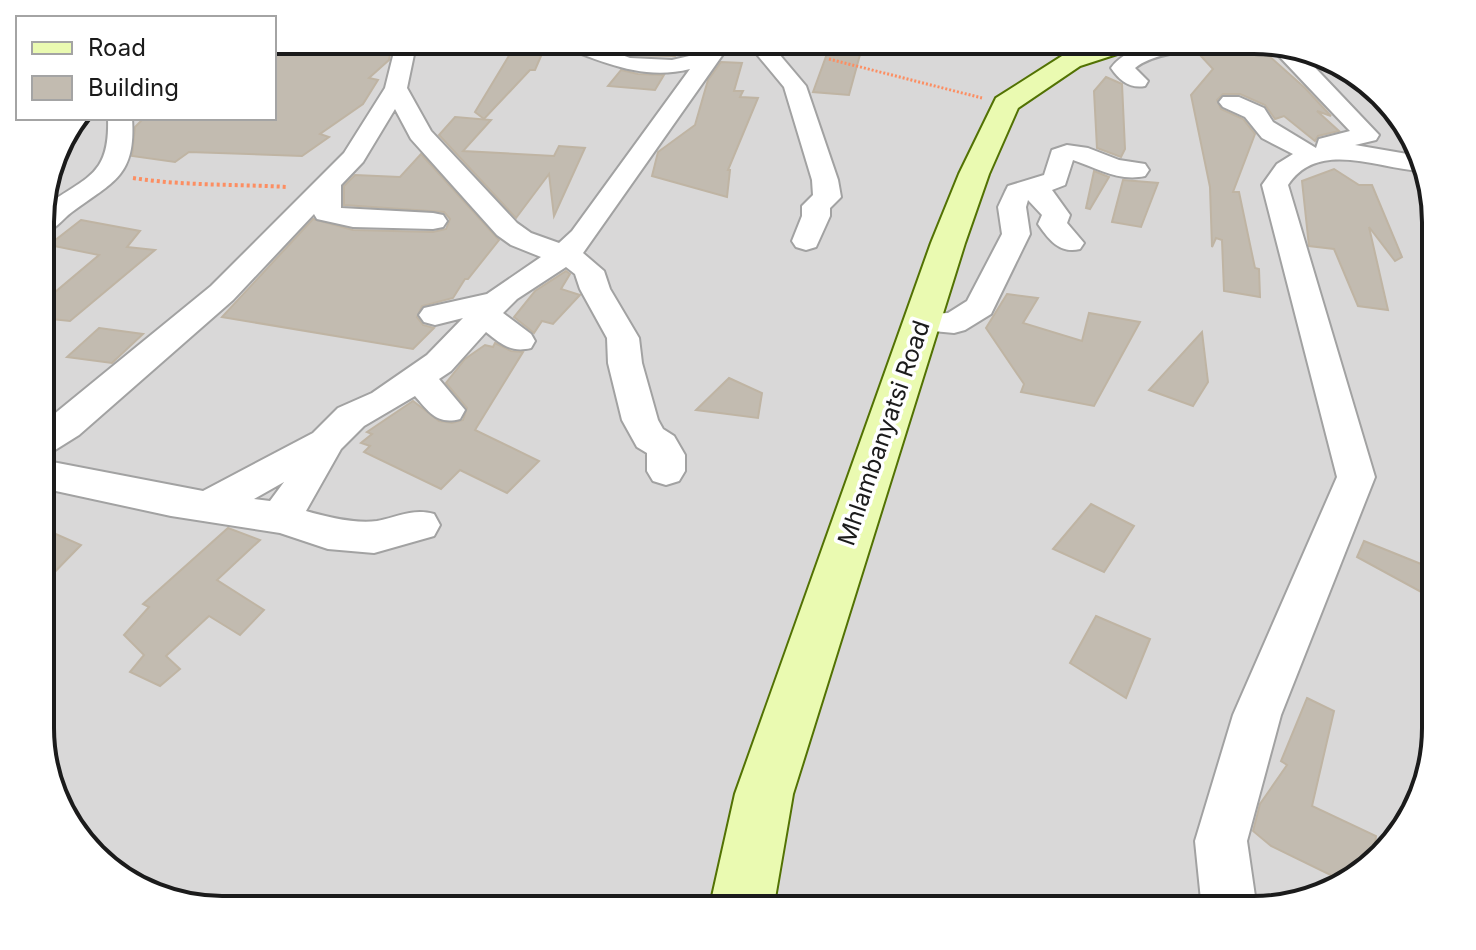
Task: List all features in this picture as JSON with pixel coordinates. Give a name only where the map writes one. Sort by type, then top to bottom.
[{"type":"main road","points":[[1006,104],[1071,61],[1136,60]]},
{"type":"main road","name":"Mhlambanyatsi Road","points":[[744,896],[764,794],[974,174],[1006,104]]},
{"type":"street","points":[[54,434],[222,293],[354,157],[396,88],[404,54]]},
{"type":"street","points":[[600,54],[627,64],[672,67],[704,54]]},
{"type":"street","points":[[207,507],[326,442],[351,417],[384,401],[418,378],[439,363],[506,292],[564,255],[582,237],[712,54]]},
{"type":"street","points":[[767,54],[795,86],[825,180],[827,197],[816,206],[816,216],[806,241]]},
{"type":"street","points":[[1136,60],[1122,68],[1130,59],[1152,54]]},
{"type":"street","points":[[1228,896],[1221,841],[1257,715],[1356,477],[1275,185],[1288,167],[1307,152],[1367,135],[1295,59]]},
{"type":"street","points":[[396,88],[420,134],[507,229],[521,239],[564,255],[589,271],[595,289],[623,338],[625,363],[640,420],[650,438],[661,445],[666,455],[666,471]]},
{"type":"street","points":[[1231,102],[1256,113],[1257,120],[1265,129],[1307,152],[1370,153],[1410,162]]},
{"type":"street","points":[[55,209],[109,173],[122,148],[120,120]]},
{"type":"street","points":[[923,322],[954,323],[980,307],[1016,234],[1014,198],[1018,192],[1056,179],[1061,155],[1065,152],[1073,151],[1110,166],[1136,170]]},
{"type":"street","points":[[328,183],[327,213],[353,219],[433,221]]},
{"type":"street","points":[[1030,190],[1039,192],[1047,200],[1056,215],[1052,224],[1070,243]]},
{"type":"street","points":[[435,315],[491,308]]},
{"type":"street","points":[[491,308],[519,341]]},
{"type":"street","points":[[418,378],[447,410]]},
{"type":"street","points":[[280,518],[314,468],[326,442]]},
{"type":"street","points":[[54,476],[280,518],[328,533],[374,537],[420,525]]},
{"type":"path","points":[[809,54],[1006,104]]},
{"type":"path","points":[[109,173],[166,183],[211,182],[287,187],[304,209]]},
{"type":"shaded area","points":[[276,54],[1254,54],[1286,57],[1328,71],[1373,103],[1387,120],[1409,158],[1421,200],[1422,739],[1419,760],[1405,802],[1380,839],[1347,868],[1308,887],[1265,896],[222,896],[200,895],[148,879],[103,847],[82,821],[67,792],[55,750],[54,222],[55,200],[71,148],[89,120],[276,120]]},
{"type":"building","points":[[276,54],[390,54],[389,60],[369,78],[378,80],[363,104],[320,134],[329,137],[302,156],[189,152],[175,162],[132,156],[135,127],[142,120],[276,120]]},
{"type":"building","points":[[510,54],[542,54],[535,70],[530,70],[484,119],[475,112]]},
{"type":"building","points":[[634,54],[676,54],[675,56]]},
{"type":"building","points":[[827,54],[860,54],[849,95],[813,92]]},
{"type":"building","points":[[1199,54],[1268,55],[1305,88],[1331,116],[1317,111],[1339,131],[1318,136],[1315,141],[1284,116],[1275,119],[1265,105],[1240,94],[1223,94],[1217,100],[1221,109],[1243,119],[1255,134],[1233,192],[1239,192],[1255,268],[1259,269],[1260,297],[1224,291],[1222,240],[1216,238],[1212,247],[1210,187],[1191,95],[1213,69]]},
{"type":"building","points":[[721,62],[742,63],[734,91],[743,91],[740,97],[758,98],[728,170],[727,197],[652,176],[658,152],[695,125],[708,80]]},
{"type":"building","points":[[621,70],[664,75],[655,90],[608,86]]},
{"type":"building","points":[[1106,77],[1122,84],[1125,149],[1121,157],[1097,148],[1094,91]]},
{"type":"building","points":[[455,117],[491,120],[463,151],[554,156],[559,146],[585,148],[554,216],[549,174],[516,218],[439,135]]},
{"type":"building","points":[[421,154],[499,240],[465,279],[453,298],[422,306],[417,317],[423,325],[434,328],[413,349],[222,317],[313,219],[353,230],[433,232],[446,229],[450,219],[444,212],[344,205],[344,186],[355,175],[400,177]]},
{"type":"building","points":[[1334,169],[1359,185],[1372,185],[1402,257],[1395,261],[1369,227],[1388,310],[1358,306],[1334,249],[1309,246],[1302,181]]},
{"type":"building","points":[[1094,171],[1109,177],[1090,209],[1086,208]]},
{"type":"building","points":[[1123,180],[1158,183],[1141,227],[1112,222]]},
{"type":"building","points":[[81,220],[140,231],[127,247],[155,250],[70,321],[54,319],[54,293],[99,255],[54,246],[54,241]]},
{"type":"building","points":[[566,271],[570,274],[561,289],[580,295],[553,324],[542,321],[534,333],[514,317],[535,291]]},
{"type":"building","points":[[1007,294],[1038,298],[1023,323],[1082,341],[1089,313],[1140,322],[1094,406],[1021,392],[1024,384],[986,328]]},
{"type":"building","points":[[99,328],[143,334],[112,363],[67,357]]},
{"type":"building","points":[[1202,332],[1208,382],[1193,406],[1149,390]]},
{"type":"building","points":[[495,343],[511,351],[523,352],[475,430],[539,461],[507,493],[460,470],[441,489],[364,452],[370,446],[361,443],[372,434],[367,432],[413,401],[439,421],[452,423],[463,420],[467,408],[446,383],[465,359],[485,345],[493,347]]},
{"type":"building","points":[[729,378],[762,393],[758,418],[696,410]]},
{"type":"building","points":[[1091,504],[1134,526],[1104,572],[1053,549]]},
{"type":"building","points":[[228,528],[260,540],[217,580],[264,610],[240,635],[209,616],[166,656],[180,669],[160,686],[130,672],[144,655],[124,635],[149,607],[143,604]]},
{"type":"building","points":[[54,533],[81,545],[54,573]]},
{"type":"building","points":[[1364,541],[1422,564],[1422,592],[1357,557]]},
{"type":"building","points":[[1096,616],[1150,639],[1126,698],[1070,663]]},
{"type":"building","points":[[1307,698],[1334,711],[1312,806],[1376,836],[1375,844],[1365,854],[1333,876],[1271,846],[1253,831],[1260,804],[1287,765],[1281,761]]}]
